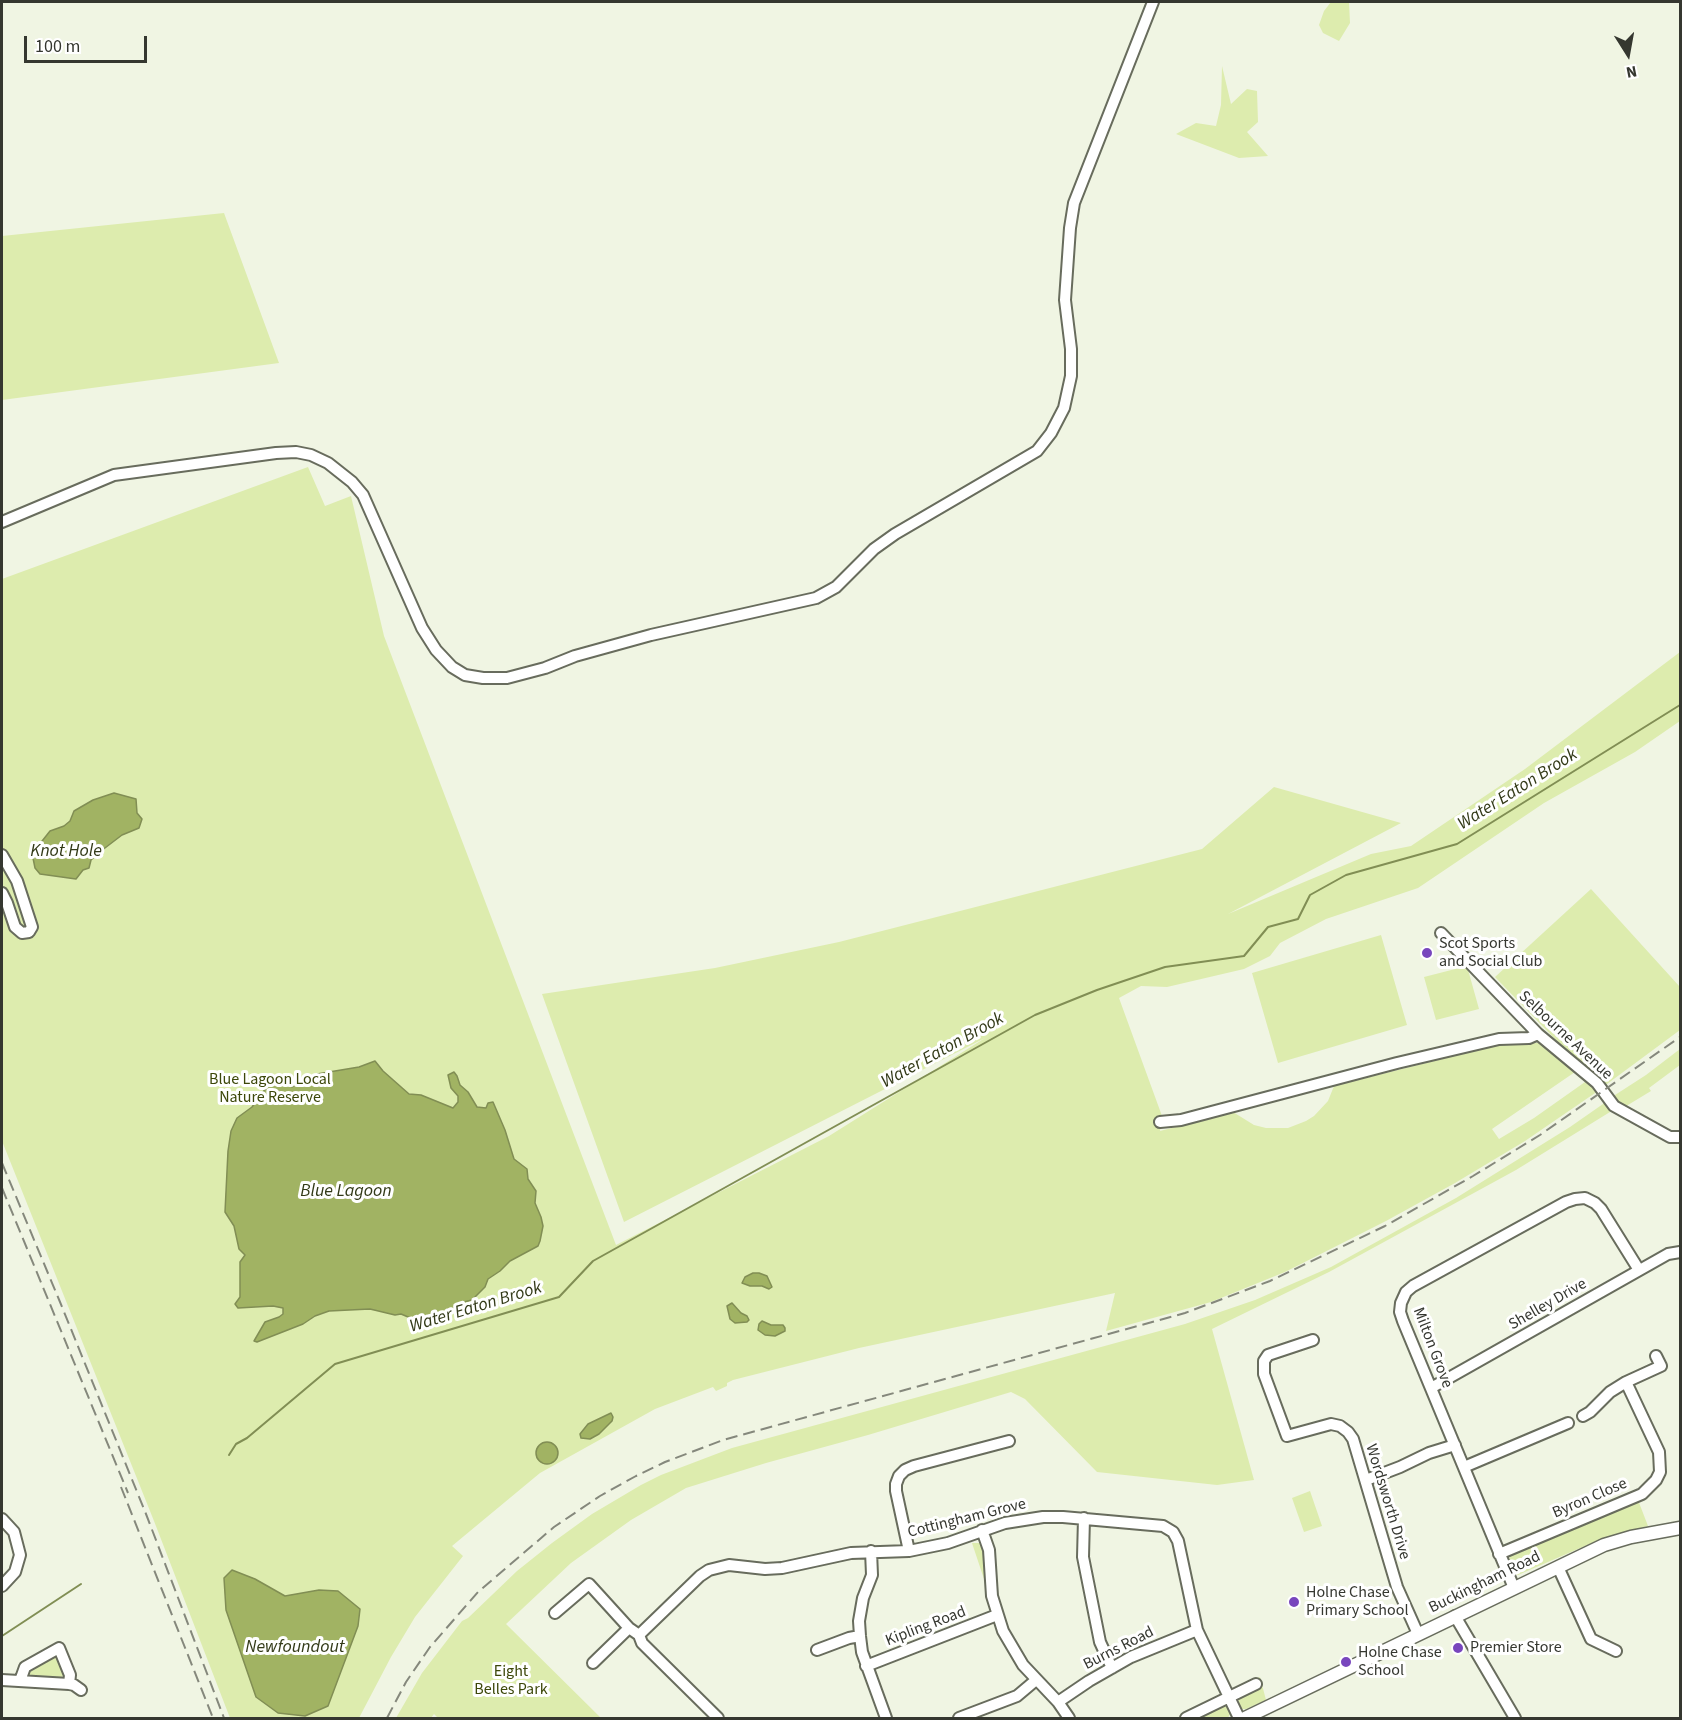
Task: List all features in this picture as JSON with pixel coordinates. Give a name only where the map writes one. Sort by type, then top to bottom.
[{"type":"main road","name":"Buckingham Road","points":[[1245,1719],[1604,1545],[1631,1537],[1680,1528]]},
{"type":"street","points":[[2,522],[114,475],[276,453],[296,452],[311,455],[328,463],[352,482],[363,495],[422,628],[436,650],[452,667],[465,675],[483,678],[507,678],[651,635],[816,598],[836,587],[874,549],[1037,451],[1051,433],[1064,408],[1071,376],[1071,349],[1065,300],[1074,203],[1153,2]]},
{"type":"street","points":[[2,855],[16,881],[32,927],[29,932],[22,933],[15,927],[2,893]]},
{"type":"street","name":"Selbourne Avenue","points":[[1440,933],[1538,1034],[1594,1081],[1617,1109],[1670,1137],[1680,1135]]},
{"type":"street","points":[[1160,1122],[1181,1120],[1397,1063],[1499,1039],[1529,1038],[1538,1034]]},
{"type":"street","name":"Milton Grove","points":[[1514,1588],[1400,1312],[1401,1303],[1406,1292],[1413,1286],[1575,1198],[1585,1198],[1601,1209],[1639,1270]]},
{"type":"street","name":"Shelley Drive","points":[[1431,1388],[1668,1254],[1680,1252]]},
{"type":"street","name":"Wordsworth Drive","points":[[1313,1340],[1274,1351],[1268,1355],[1264,1361],[1263,1374],[1287,1436],[1331,1424],[1340,1426],[1353,1439],[1397,1587],[1418,1634]]},
{"type":"street","points":[[1583,1416],[1610,1392],[1661,1366],[1656,1356]]},
{"type":"street","name":"Byron Close","points":[[1499,1554],[1642,1494],[1656,1480],[1660,1472],[1659,1452],[1626,1382]]},
{"type":"street","points":[[1464,1467],[1568,1424]]},
{"type":"street","points":[[909,1551],[896,1491],[899,1476],[914,1466],[1009,1441]]},
{"type":"street","points":[[1366,1480],[1429,1453],[1455,1445]]},
{"type":"street","name":"Cottingham Grove","points":[[639,1635],[700,1576],[709,1570],[729,1565],[765,1569],[782,1568],[851,1553],[909,1551],[948,1543],[982,1530],[1043,1516],[1163,1526],[1173,1532],[1178,1541],[1197,1630],[1239,1719]]},
{"type":"street","points":[[1084,1518],[1083,1557],[1100,1642],[1112,1668]]},
{"type":"street","points":[[2,1519],[14,1532],[20,1555],[15,1572],[2,1586]]},
{"type":"street","points":[[982,1530],[989,1550],[992,1596],[997,1615],[1012,1649],[1036,1680],[1058,1702],[1069,1719]]},
{"type":"street","points":[[871,1551],[872,1575],[863,1598],[858,1621],[866,1666],[886,1719]]},
{"type":"street","points":[[1558,1567],[1591,1639],[1616,1650]]},
{"type":"street","points":[[555,1613],[589,1584],[629,1628],[639,1635],[642,1643],[718,1719]]},
{"type":"street","name":"Kipling Road","points":[[866,1666],[997,1615]]},
{"type":"street","points":[[1455,1616],[1515,1719]]},
{"type":"street","points":[[593,1663],[629,1628]]},
{"type":"street","name":"Burns Road","points":[[1058,1702],[1112,1668],[1159,1645],[1197,1630]]},
{"type":"street","points":[[817,1650],[860,1636]]},
{"type":"street","points":[[20,1681],[25,1667],[60,1644],[70,1675],[69,1684]]},
{"type":"street","points":[[2,1680],[74,1684],[81,1690]]},
{"type":"street","points":[[959,1719],[1017,1696],[1036,1680]]},
{"type":"street","points":[[1186,1719],[1257,1684]]},
{"type":"green space","points":[[1331,2],[1349,2],[1350,23],[1339,41],[1323,33],[1319,25],[1324,11]]},
{"type":"green space","points":[[1222,66],[1231,104],[1247,89],[1257,91],[1258,122],[1247,132],[1268,156],[1239,158],[1176,134],[1196,123],[1216,126],[1221,105]]},
{"type":"green space","points":[[224,213],[279,363],[2,400],[2,236]]},
{"type":"green space","name":"Blue Lagoon Local Nature Reserve","points":[[308,467],[325,506],[351,496],[384,636],[616,1245],[829,1136],[985,1038],[624,1222],[542,994],[715,968],[839,942],[1202,849],[1274,787],[1401,823],[1228,914],[1371,854],[1411,846],[1525,769],[1680,652],[1680,721],[1635,752],[1544,803],[1418,888],[1326,919],[1280,943],[1270,956],[1244,969],[1167,987],[1141,986],[1119,998],[1162,1116],[1160,1131],[1233,1112],[1254,1125],[1266,1128],[1288,1128],[1314,1116],[1328,1101],[1334,1086],[1506,1043],[1541,1043],[1575,1072],[1492,1129],[1499,1139],[1534,1118],[1585,1082],[1590,1083],[1598,1091],[1525,1141],[1386,1221],[1285,1272],[1211,1302],[1106,1331],[1115,1293],[859,1348],[733,1380],[716,1391],[713,1387],[655,1409],[540,1473],[452,1546],[463,1556],[415,1617],[359,1718],[230,1718],[2,1141],[2,579]]},
{"type":"green space","points":[[1591,889],[1680,987],[1680,1030],[1603,1087],[1600,1076],[1579,1064],[1495,977]]},
{"type":"green space","points":[[1381,935],[1407,1025],[1278,1063],[1252,973]]},
{"type":"green space","points":[[1467,966],[1479,1009],[1436,1020],[1424,977]]},
{"type":"green space","points":[[1680,1049],[1680,1065],[1649,1088],[1651,1091],[1623,1108],[1609,1096],[1615,1095],[1646,1075]]},
{"type":"green space","name":"Eight Belles Park","points":[[1604,1100],[1610,1112],[1516,1170],[1329,1272],[1212,1329],[1254,1480],[1217,1485],[1097,1472],[1025,1399],[1011,1392],[686,1488],[631,1520],[571,1563],[506,1624],[601,1718],[438,1718],[434,1714],[431,1718],[396,1718],[422,1673],[462,1621],[552,1543],[592,1514],[641,1485],[732,1448],[1185,1324],[1255,1300],[1331,1267],[1456,1198],[1570,1127],[1603,1104]]},
{"type":"green space","points":[[1310,1491],[1322,1526],[1304,1532],[1292,1498]]},
{"type":"green space","points":[[1638,1500],[1648,1526],[1601,1539],[1518,1575],[1512,1573],[1508,1563],[1511,1553]]},
{"type":"green space","points":[[972,1543],[981,1543],[985,1555],[987,1588]]},
{"type":"green space","points":[[52,1655],[59,1657],[65,1673],[60,1680],[30,1678],[27,1670]]},
{"type":"green space","points":[[1260,1677],[1266,1700],[1242,1709],[1238,1706],[1239,1697],[1255,1679]]},
{"type":"green space","points":[[1220,1705],[1229,1707],[1231,1712],[1228,1718],[1193,1718]]},
{"type":"water","name":"Knot Hole","points":[[114,793],[136,799],[137,813],[142,819],[139,828],[122,835],[101,851],[91,860],[89,868],[83,870],[76,879],[40,874],[35,868],[33,858],[35,850],[50,831],[70,821],[74,811],[93,800]]},
{"type":"water","name":"Blue Lagoon","points":[[375,1061],[409,1094],[421,1095],[453,1108],[458,1102],[458,1096],[451,1088],[448,1075],[454,1072],[460,1085],[468,1092],[477,1107],[486,1108],[488,1103],[493,1102],[514,1159],[527,1169],[528,1179],[536,1191],[535,1203],[543,1226],[538,1246],[510,1261],[488,1279],[485,1287],[472,1300],[464,1302],[449,1313],[420,1322],[401,1314],[395,1315],[370,1309],[329,1311],[303,1324],[257,1342],[254,1341],[265,1322],[283,1314],[283,1308],[273,1306],[238,1308],[235,1304],[240,1297],[240,1262],[245,1255],[239,1249],[234,1226],[225,1212],[231,1131],[237,1118],[252,1107],[266,1088],[275,1082],[283,1079],[292,1087],[317,1074],[359,1067]]},
{"type":"water","points":[[753,1273],[767,1276],[772,1287],[769,1289],[742,1283],[745,1277]]},
{"type":"water","points":[[732,1303],[747,1316],[749,1320],[747,1322],[735,1323],[730,1319],[727,1306]]},
{"type":"water","points":[[762,1321],[771,1325],[783,1325],[785,1331],[775,1336],[765,1335],[758,1330]]},
{"type":"water","points":[[611,1413],[612,1421],[599,1434],[590,1439],[581,1438],[580,1434],[588,1424]]},
{"type":"water","points":[[547,1442],[557,1449],[558,1453],[551,1463],[547,1464],[537,1457],[536,1453],[543,1443]]},
{"type":"water","name":"Newfoundout","points":[[232,1570],[255,1579],[285,1596],[319,1590],[338,1591],[360,1609],[358,1626],[328,1706],[305,1716],[278,1713],[256,1697],[226,1610],[224,1578]]},
{"type":"waterway","name":"Water Eaton Brook","points":[[229,1455],[236,1444],[247,1438],[335,1364],[559,1297],[593,1261],[1035,1015],[1097,990],[1165,967],[1244,956],[1268,927],[1298,919],[1310,895],[1346,875],[1457,844],[1680,705]]},
{"type":"waterway","name":"Water Eaton Brook","points":[[2,1636],[81,1584]]},
{"type":"railway","points":[[387,1718],[406,1682],[430,1647],[478,1592],[554,1527],[600,1496],[636,1476],[665,1462],[723,1440],[1185,1313],[1270,1281],[1385,1226],[1473,1176],[1540,1135],[1680,1037]]},
{"type":"railway","points":[[2,1163],[146,1514],[224,1718]]},
{"type":"railway","points":[[2,1188],[128,1493]]},
{"type":"railway","points":[[121,1487],[213,1718]]},
{"type":"place","name":"Scot Sports and Social Club","points":[[1427,953]]},
{"type":"place","name":"Holne Chase Primary School","points":[[1294,1602]]},
{"type":"place","name":"Premier Store","points":[[1458,1648]]},
{"type":"place","name":"Holne Chase School","points":[[1346,1662]]}]
